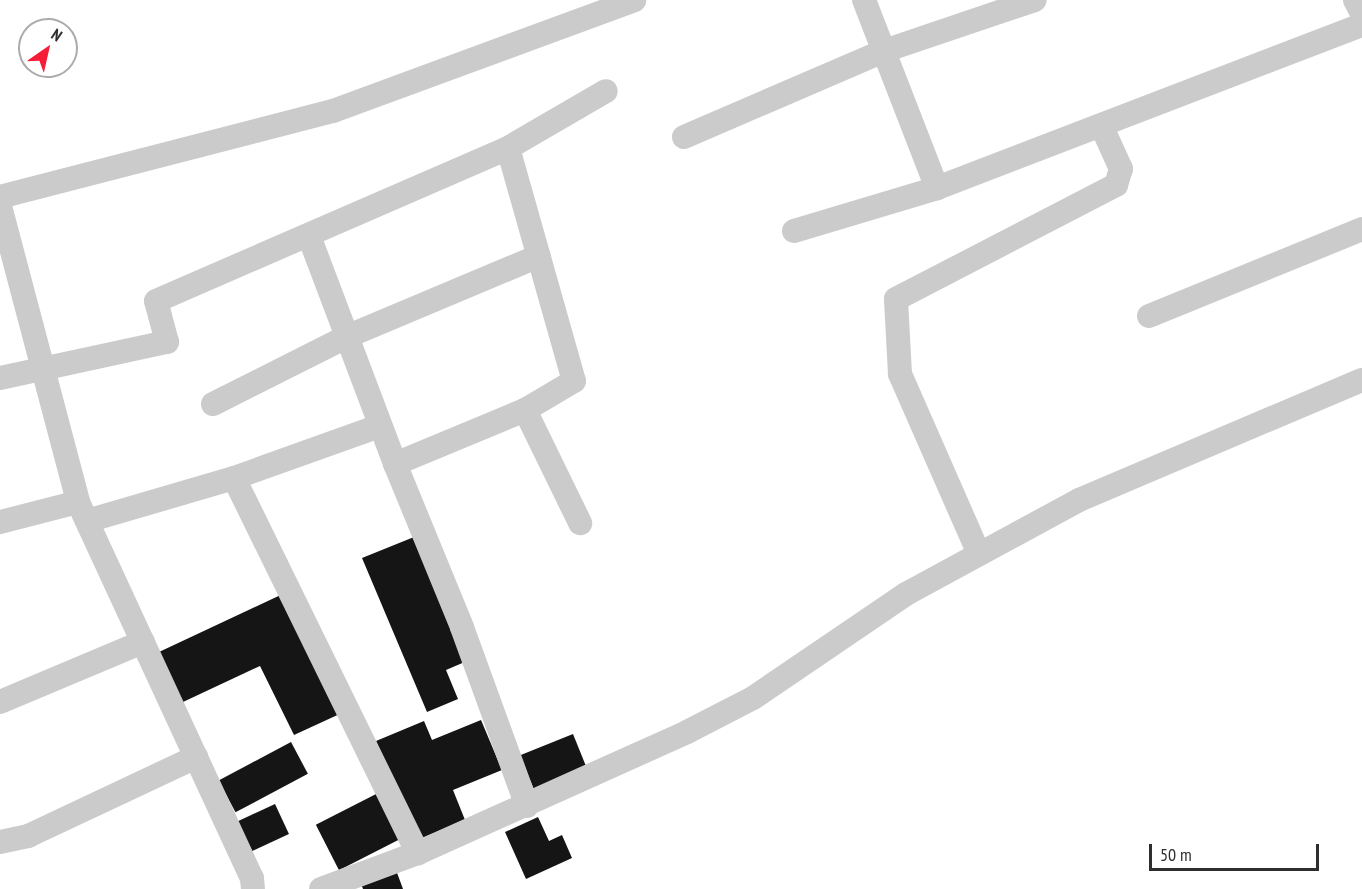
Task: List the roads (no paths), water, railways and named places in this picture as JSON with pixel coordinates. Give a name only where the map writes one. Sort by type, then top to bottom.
[{"type":"street","points":[[0,197],[333,111],[634,0]]},
{"type":"street","points":[[864,0],[937,188]]},
{"type":"street","points":[[684,137],[884,51],[1035,0]]},
{"type":"street","points":[[1355,0],[1362,14]]},
{"type":"street","points":[[794,231],[937,188],[1362,25]]},
{"type":"street","points":[[0,378],[42,367],[167,342],[156,301],[508,148],[606,91]]},
{"type":"street","points":[[979,554],[900,374],[896,299],[1116,185],[1121,169],[1101,125]]},
{"type":"street","points":[[395,464],[525,410],[574,381],[508,148]]},
{"type":"street","points":[[0,206],[82,511],[252,878],[253,889]]},
{"type":"street","points":[[1149,316],[1362,229]]},
{"type":"street","points":[[309,236],[379,426],[462,627],[527,806]]},
{"type":"street","points":[[213,404],[346,337],[539,256]]},
{"type":"street","points":[[321,889],[418,853],[527,806],[753,698],[906,594],[1079,500],[1362,380]]},
{"type":"street","points":[[525,410],[580,523]]},
{"type":"street","points":[[0,522],[82,511],[234,477],[379,426]]},
{"type":"street","points":[[234,477],[418,853]]},
{"type":"street","points":[[0,702],[143,642]]},
{"type":"street","points":[[0,842],[28,836],[196,757]]}]
